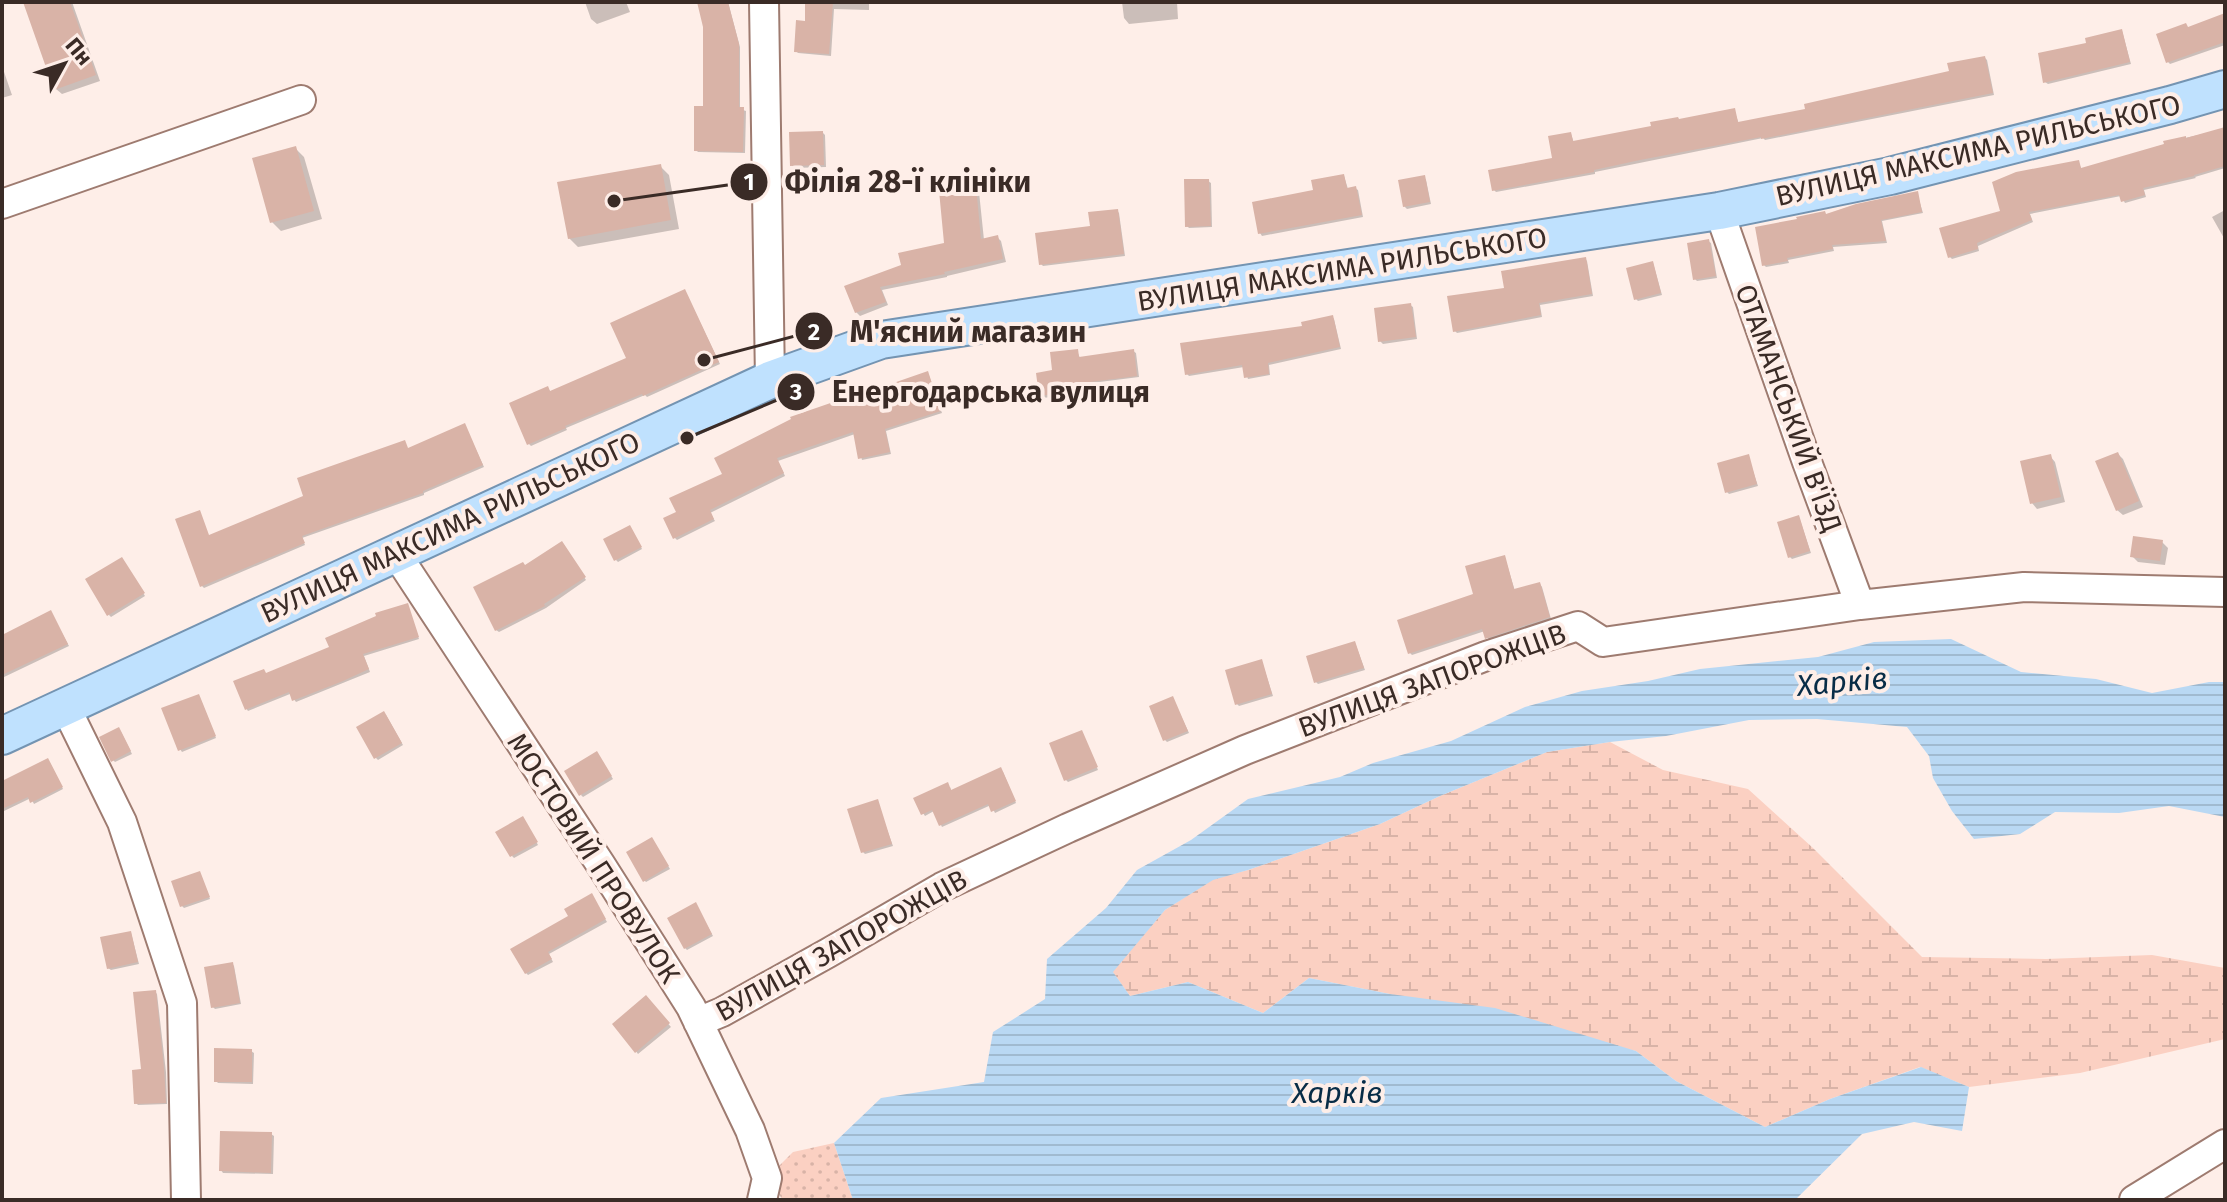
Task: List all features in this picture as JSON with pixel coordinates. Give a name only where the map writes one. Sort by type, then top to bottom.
[{"type":"main road","name":"ВУЛИЦЯ МАКСИМА РИЛЬСЬКОГО","points":[[2,736],[770,380],[881,340],[1719,211],[1890,176],[2225,89]]},
{"type":"street","points":[[764,2],[770,380]]},
{"type":"street","points":[[2,204],[301,100]]},
{"type":"street","name":"ОТАМАНСЬКИЙ В'ЇЗД","points":[[1719,211],[1860,605]]},
{"type":"street","name":"МОСТОВИЙ ПРОВУЛОК","points":[[395,552],[691,1007],[750,1130],[764,1189]]},
{"type":"street","name":"ВУЛИЦЯ ЗАПОРОЖЦІВ","points":[[698,1022],[722,1012],[942,887],[1054,835],[1245,750],[1486,656],[1578,626],[1603,642],[1860,605],[2024,587],[2225,592]]},
{"type":"street","points":[[65,706],[122,822],[182,1003],[186,1200]]},
{"type":"street","points":[[2134,1200],[2225,1144]]},
{"type":"green space","points":[[1610,742],[1663,770],[1748,789],[1813,848],[1922,957],[2046,959],[2152,955],[2225,968],[2225,1039],[2080,1073],[1969,1087],[1920,1067],[1830,1099],[1765,1127],[1676,1081],[1636,1051],[1309,978],[1263,1013],[1188,982],[1130,996],[1112,971],[1165,910],[1213,879],[1248,870],[1380,824],[1547,752]]},
{"type":"green space","points":[[834,1143],[853,1200],[783,1200],[767,1178],[793,1152]]},
{"type":"water","name":"Харків","points":[[1951,639],[2021,672],[2096,679],[2152,693],[2225,682],[2225,817],[2169,806],[2119,813],[2055,812],[2020,834],[1974,839],[1952,811],[1933,778],[1929,756],[1907,727],[1817,719],[1749,720],[1666,736],[1547,752],[1380,824],[1213,880],[1165,910],[1113,972],[1130,996],[1188,982],[1263,1013],[1309,978],[1390,994],[1495,1008],[1636,1051],[1676,1081],[1765,1127],[1830,1099],[1921,1067],[1969,1087],[1962,1131],[1914,1122],[1862,1134],[1795,1200],[853,1200],[834,1143],[881,1098],[984,1082],[993,1032],[1045,999],[1047,959],[1106,908],[1137,870],[1191,840],[1248,799],[1340,777],[1373,763],[1451,741],[1525,707],[1582,691],[1700,669],[1818,657],[1874,642]]},
{"type":"building","points":[[23,2],[70,2],[96,75],[54,90]]},
{"type":"building","points":[[697,2],[728,2],[739,44],[739,107],[744,107],[743,152],[694,151],[694,106],[703,106],[703,27]]},
{"type":"building","points":[[805,2],[833,2],[829,54],[794,52],[796,20],[805,21]]},
{"type":"building","points":[[2225,13],[2225,42],[2166,63],[2156,34],[2186,23],[2188,27]]},
{"type":"building","points":[[2122,29],[2130,62],[2043,83],[2038,53],[2086,43],[2085,38]]},
{"type":"building","points":[[1985,56],[1993,93],[1492,191],[1488,170],[1552,158],[1548,136],[1571,132],[1573,141],[1651,126],[1650,122],[1735,108],[1738,122],[1805,109],[1804,104],[1949,71],[1947,63]]},
{"type":"building","points":[[2225,127],[2225,166],[2143,188],[2145,195],[2121,202],[2119,195],[2029,212],[2032,220],[1977,243],[1978,249],[1948,258],[1939,228],[2000,211],[1992,182],[2016,172],[2079,160],[2081,168],[2164,144],[2163,141]]},
{"type":"building","points":[[823,131],[824,165],[790,166],[789,132]]},
{"type":"building","points":[[296,146],[314,211],[270,223],[252,158]]},
{"type":"building","points":[[661,164],[671,220],[568,239],[557,182]]},
{"type":"building","points":[[1344,174],[1347,188],[1356,186],[1362,215],[1258,234],[1252,202],[1313,190],[1311,180]]},
{"type":"building","points":[[1425,175],[1430,202],[1403,207],[1398,180]]},
{"type":"building","points":[[975,176],[981,239],[998,235],[1003,259],[880,287],[886,302],[855,313],[844,286],[901,265],[898,253],[944,243],[938,180]]},
{"type":"building","points":[[1184,179],[1209,179],[1211,226],[1185,227]]},
{"type":"building","points":[[1918,191],[1922,212],[1881,220],[1886,241],[1832,245],[1833,249],[1762,266],[1755,227],[1825,211],[1826,214],[1856,204]]},
{"type":"building","points":[[1118,209],[1124,254],[1039,265],[1035,233],[1090,226],[1088,212]]},
{"type":"building","points":[[1709,239],[1716,276],[1693,280],[1687,243]]},
{"type":"building","points":[[1586,257],[1592,294],[1539,303],[1541,315],[1453,332],[1447,296],[1504,288],[1501,271]]},
{"type":"building","points":[[1653,261],[1661,293],[1634,300],[1626,268]]},
{"type":"building","points":[[685,289],[719,362],[527,445],[509,403],[548,386],[550,391],[626,358],[610,323]]},
{"type":"building","points":[[1411,303],[1416,337],[1378,342],[1374,308]]},
{"type":"building","points":[[1333,315],[1340,347],[1268,363],[1269,374],[1244,378],[1242,365],[1185,375],[1180,343],[1302,326],[1301,322]]},
{"type":"building","points":[[1078,349],[1079,357],[1134,349],[1137,376],[1082,383],[1083,391],[1039,396],[1036,373],[1052,370],[1050,352]]},
{"type":"building","points":[[928,371],[941,411],[885,429],[890,452],[858,459],[853,432],[777,458],[784,473],[710,510],[714,519],[673,539],[663,518],[676,512],[669,498],[722,474],[714,458],[790,417],[845,398],[843,390],[875,383],[876,389]]},
{"type":"building","points":[[465,423],[483,465],[423,493],[302,536],[305,543],[200,587],[175,519],[200,510],[209,535],[303,496],[297,478],[405,440],[408,448]]},
{"type":"building","points":[[2118,452],[2139,501],[2116,511],[2095,461]]},
{"type":"building","points":[[1749,454],[1757,484],[1725,493],[1717,463]]},
{"type":"building","points":[[2051,454],[2061,497],[2030,504],[2020,461]]},
{"type":"building","points":[[1799,515],[1810,551],[1788,558],[1777,522]]},
{"type":"building","points":[[630,525],[642,547],[614,561],[603,539]]},
{"type":"building","points":[[2133,536],[2163,540],[2160,561],[2130,557]]},
{"type":"building","points":[[562,541],[586,577],[545,606],[495,631],[473,587],[523,562],[525,565]]},
{"type":"building","points":[[1505,555],[1514,589],[1540,582],[1550,617],[1485,639],[1482,629],[1408,654],[1397,620],[1473,594],[1465,566]]},
{"type":"building","points":[[122,557],[145,593],[107,616],[85,579]]},
{"type":"building","points":[[408,603],[419,637],[363,654],[369,669],[343,681],[292,701],[289,692],[245,710],[233,681],[264,669],[266,673],[329,647],[325,638],[376,616],[375,613]]},
{"type":"building","points":[[51,610],[68,644],[2,675],[2,635]]},
{"type":"building","points":[[1355,641],[1364,668],[1314,683],[1306,656]]},
{"type":"building","points":[[1262,659],[1272,694],[1235,705],[1225,670]]},
{"type":"building","points":[[199,694],[216,736],[178,751],[161,708]]},
{"type":"building","points":[[1173,696],[1188,731],[1163,741],[1149,706]]},
{"type":"building","points":[[384,711],[402,743],[374,759],[356,727]]},
{"type":"building","points":[[119,727],[131,751],[111,762],[99,737]]},
{"type":"building","points":[[1082,730],[1098,767],[1064,781],[1049,743]]},
{"type":"building","points":[[597,751],[612,776],[579,796],[564,771]]},
{"type":"building","points":[[48,758],[63,787],[30,803],[28,797],[2,809],[2,781]]},
{"type":"building","points":[[1001,767],[1016,801],[991,812],[988,804],[939,826],[932,810],[921,815],[913,798],[948,782],[951,790]]},
{"type":"building","points":[[878,799],[892,844],[861,853],[847,809]]},
{"type":"building","points":[[523,816],[538,842],[510,857],[495,832]]},
{"type":"building","points":[[652,837],[669,866],[643,882],[626,852]]},
{"type":"building","points":[[200,871],[210,897],[180,907],[171,881]]},
{"type":"building","points":[[592,893],[606,919],[548,952],[552,959],[525,974],[510,949],[568,916],[564,909]]},
{"type":"building","points":[[696,902],[712,934],[684,949],[667,918]]},
{"type":"building","points":[[131,931],[138,962],[107,969],[100,937]]},
{"type":"building","points":[[233,962],[240,1003],[211,1008],[204,967]]},
{"type":"building","points":[[156,990],[166,1103],[134,1104],[132,1070],[141,1069],[133,992]]},
{"type":"building","points":[[646,995],[670,1023],[635,1053],[612,1024]]},
{"type":"building","points":[[214,1048],[252,1049],[252,1082],[214,1082]]},
{"type":"building","points":[[220,1131],[272,1132],[271,1173],[219,1171]]},
{"type":"place","name":"Філія 28-ї клініки","points":[[614,201]]},
{"type":"place","name":"М'ясний магазин","points":[[704,360]]},
{"type":"place","name":"Енергодарська вулиця","points":[[687,438]]}]
